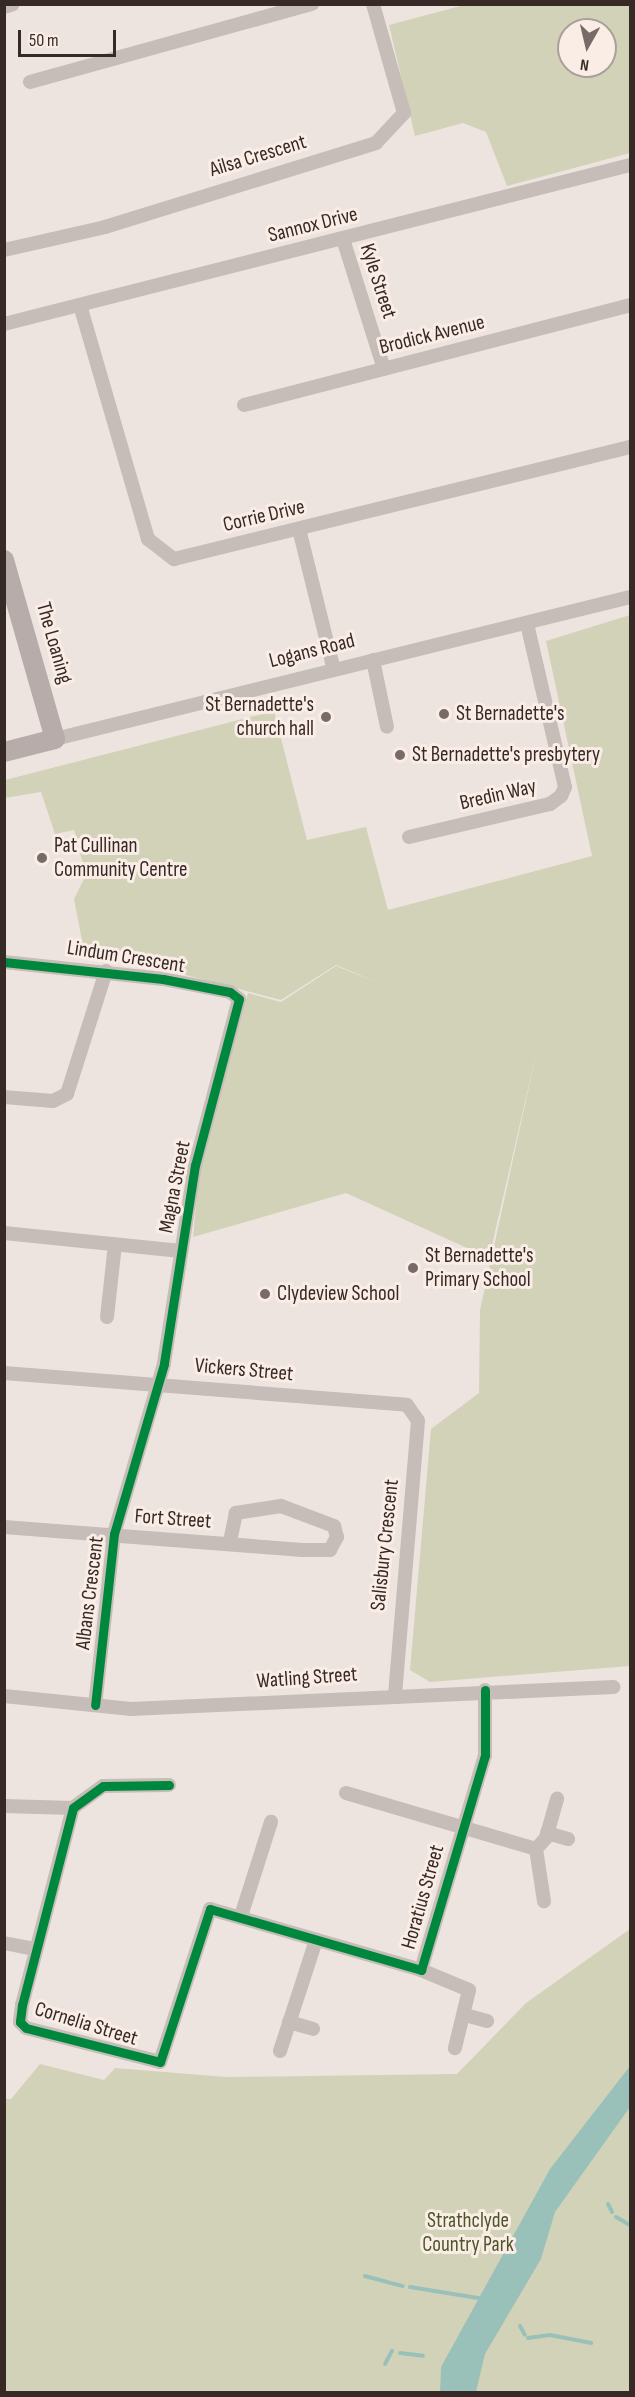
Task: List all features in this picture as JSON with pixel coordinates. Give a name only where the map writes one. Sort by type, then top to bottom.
[{"type":"street","points":[[4,7],[13,4]]},
{"type":"street","points":[[30,82],[312,4]]},
{"type":"street","name":"Ailsa Crescent","points":[[4,250],[105,227],[376,143],[404,113],[373,4]]},
{"type":"street","name":"Sannox Drive","points":[[4,324],[630,165]]},
{"type":"street","name":"Kyle Street","points":[[343,239],[384,369]]},
{"type":"street","name":"Corrie Drive","points":[[80,305],[148,539],[174,559],[630,447]]},
{"type":"street","name":"Brodick Avenue","points":[[244,405],[630,305]]},
{"type":"street","points":[[299,529],[334,670]]},
{"type":"street","name":"The Loaning","points":[[6,571],[55,739]]},
{"type":"street","name":"Logans Road","points":[[4,752],[630,597]]},
{"type":"street","name":"Bredin Way","points":[[409,837],[550,804],[561,796],[565,787],[527,624]]},
{"type":"street","points":[[373,660],[387,727]]},
{"type":"street","name":"Lindum Crescent","points":[[4,962],[106,971],[230,992],[239,999]]},
{"type":"street","points":[[4,1097],[53,1101],[68,1094],[106,971]]},
{"type":"street","name":"Magna Street","points":[[160,1383],[195,1165],[239,999]]},
{"type":"street","points":[[4,1233],[181,1251]]},
{"type":"street","points":[[107,1317],[115,1244]]},
{"type":"street","name":"Vickers Street","points":[[4,1373],[160,1383],[407,1405]]},
{"type":"street","name":"Albans Crescent","points":[[95,1705],[114,1534],[160,1383]]},
{"type":"street","name":"Salisbury Crescent","points":[[395,1693],[418,1421],[407,1405]]},
{"type":"street","name":"Fort Street","points":[[4,1527],[330,1550],[337,1538],[334,1526],[281,1506],[237,1513],[230,1542]]},
{"type":"street","name":"Watling Street","points":[[4,1696],[95,1705],[172,1708],[395,1693],[613,1687]]},
{"type":"street","name":"Horatius Street","points":[[421,1970],[485,1755],[485,1690]]},
{"type":"street","points":[[4,1806],[73,1808],[103,1786],[169,1785]]},
{"type":"street","name":"Horatius Street","points":[[346,1793],[462,1829]]},
{"type":"street","points":[[544,1901],[536,1849],[547,1833],[557,1799]]},
{"type":"street","name":"Cornelia Street","points":[[73,1808],[36,1948],[20,2022],[26,2028],[156,2064],[165,2056],[210,1909]]},
{"type":"street","points":[[241,1916],[271,1822]]},
{"type":"street","points":[[462,1829],[536,1849]]},
{"type":"street","points":[[547,1833],[568,1839]]},
{"type":"street","name":"Horatius Street","points":[[210,1909],[241,1916],[421,1970],[469,1990],[465,2015],[455,2048]]},
{"type":"street","points":[[280,2051],[316,1940]]},
{"type":"street","points":[[4,1943],[36,1948]]},
{"type":"street","points":[[465,2015],[487,2021]]},
{"type":"street","points":[[289,2022],[313,2029]]},
{"type":"green space","points":[[464,5],[630,5],[630,153],[507,186],[486,132],[463,123],[415,136],[389,25]]},
{"type":"green space","points":[[630,615],[630,1666],[430,1682],[410,1670],[431,1429],[479,1393],[480,1310],[537,1050],[489,1258],[346,1193],[193,1237],[200,1165],[248,993],[281,1002],[336,966],[379,983],[336,965],[281,1000],[117,957],[85,956],[74,899],[86,875],[74,830],[55,834],[41,792],[5,798],[5,780],[274,711],[307,840],[366,827],[388,910],[592,856],[546,641]]},
{"type":"green space","name":"Strathclyde Country Park","points":[[630,1929],[630,2392],[5,2392],[4,2099],[11,2099],[40,2064],[104,2080],[115,2068],[226,2077],[457,2074],[526,2003]]},
{"type":"water","points":[[630,2066],[630,2107],[555,2212],[541,2259],[485,2354],[476,2392],[440,2392],[441,2367],[550,2169]]},
{"type":"waterway","points":[[608,2204],[612,2212]]},
{"type":"waterway","points":[[616,2217],[630,2225]]},
{"type":"waterway","points":[[365,2276],[403,2286]]},
{"type":"waterway","points":[[410,2287],[484,2299]]},
{"type":"waterway","points":[[520,2326],[525,2335]]},
{"type":"waterway","points":[[528,2338],[550,2335],[591,2343]]},
{"type":"waterway","points":[[385,2364],[392,2351]]},
{"type":"waterway","points":[[400,2353],[423,2356]]},
{"type":"cycle path","points":[[4,962],[163,979],[230,992],[239,999],[195,1165],[164,1364],[114,1534],[95,1705]]},
{"type":"cycle path","points":[[169,1785],[103,1786],[73,1808],[22,2005],[20,2022],[26,2028],[160,2062],[210,1909],[421,1970],[485,1755],[485,1690]]},
{"type":"place","name":"St Bernadette's","points":[[444,714]]},
{"type":"place","name":"St Bernadette's church hall","points":[[326,717]]},
{"type":"place","name":"St Bernadette's presbytery","points":[[400,755]]},
{"type":"place","name":"Pat Cullinan Community Centre","points":[[42,858]]},
{"type":"place","name":"St Bernadette's Primary School","points":[[413,1268]]},
{"type":"place","name":"Clydeview School","points":[[265,1294]]}]
